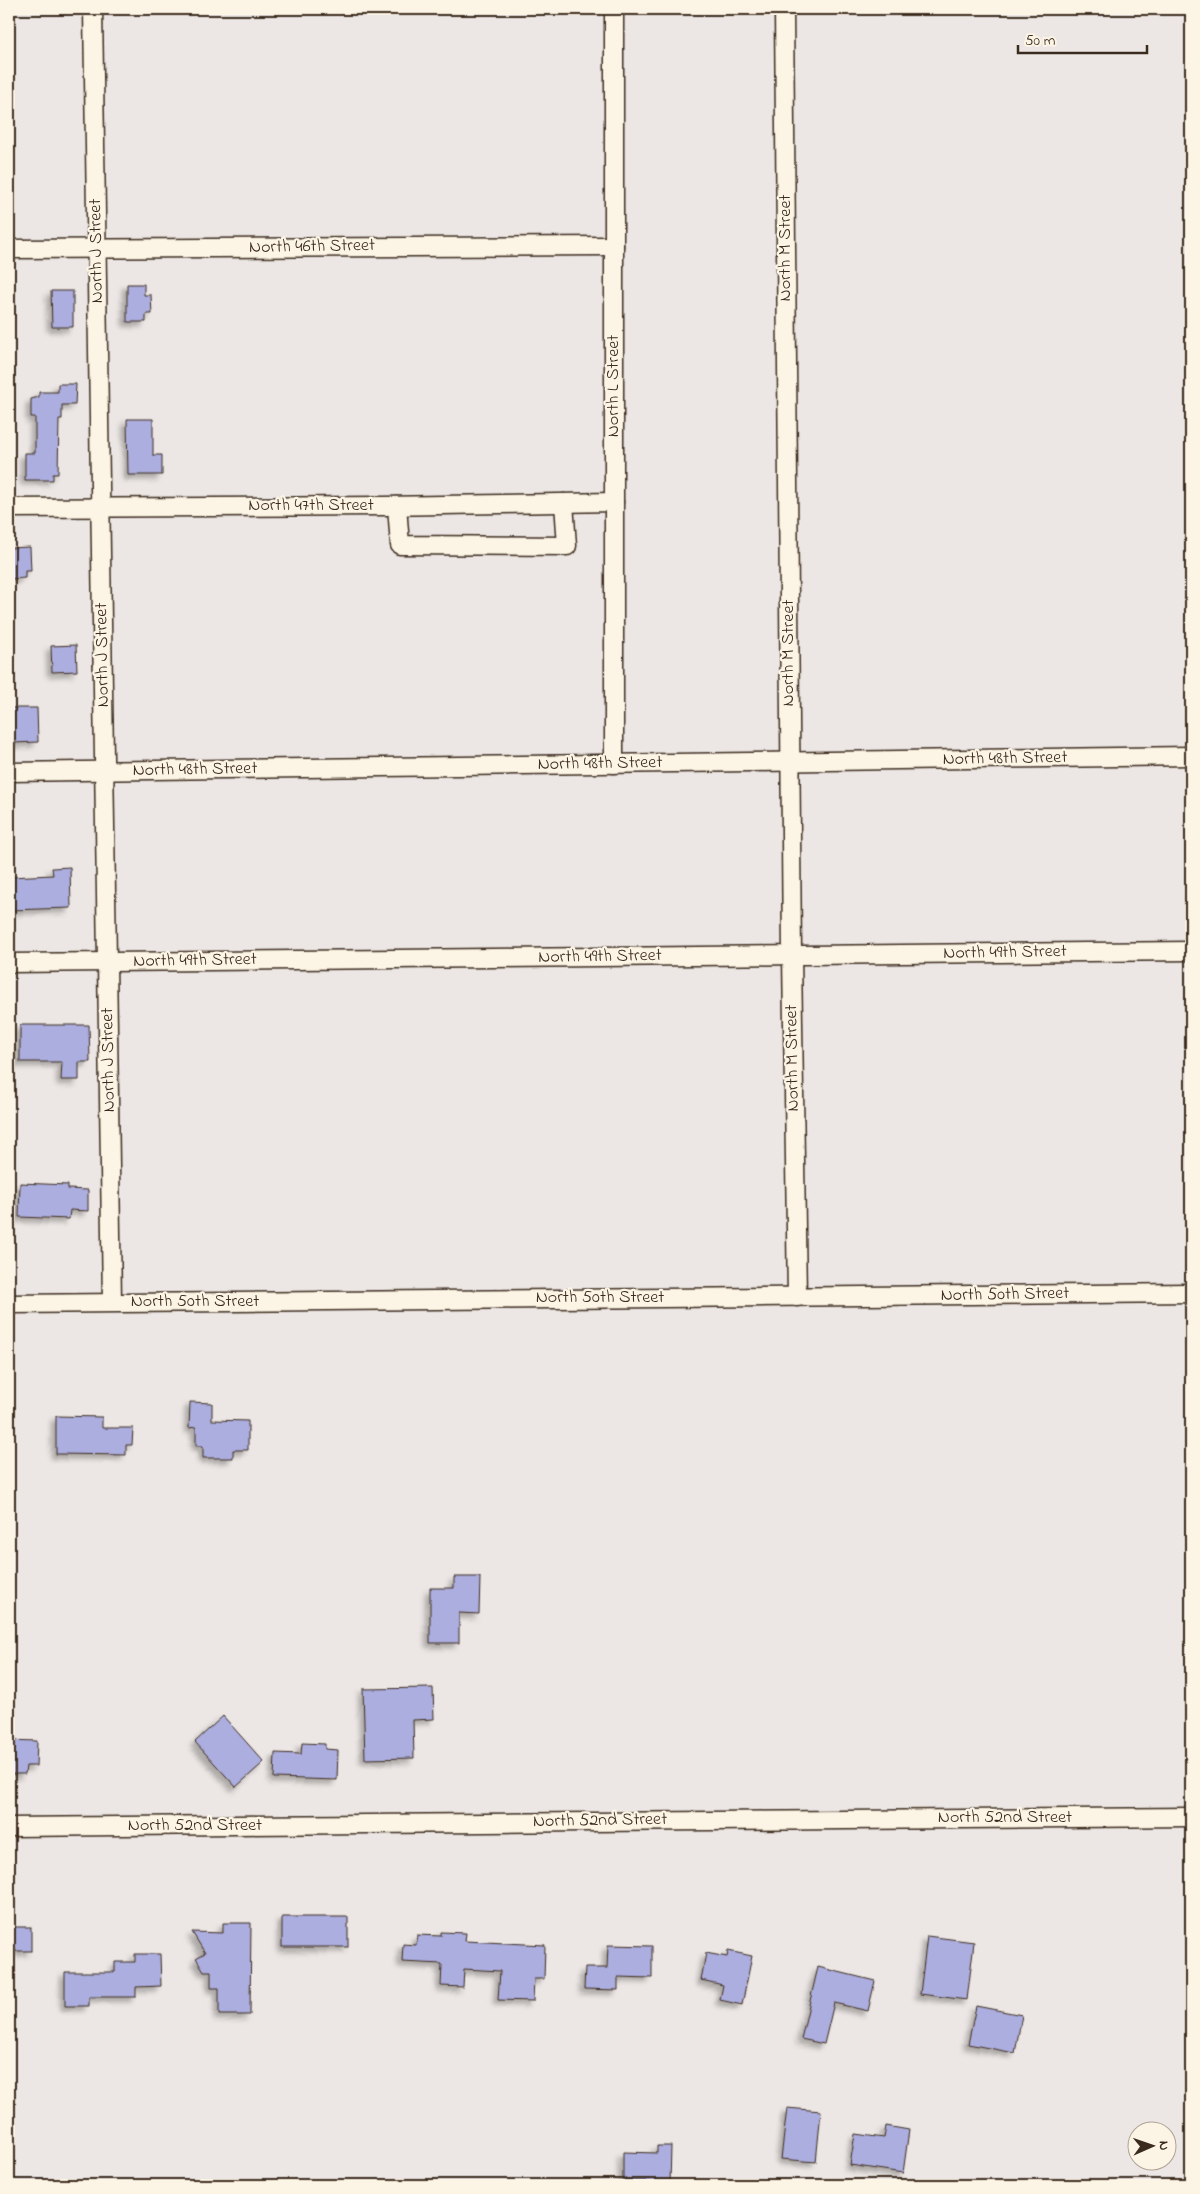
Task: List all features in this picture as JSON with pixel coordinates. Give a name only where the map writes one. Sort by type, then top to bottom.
[{"type":"street","name":"North J Street","points":[[93,9],[112,1302]]},
{"type":"street","name":"North L Street","points":[[614,9],[614,764]]},
{"type":"street","name":"North M Street","points":[[784,9],[790,762],[797,1297]]},
{"type":"street","name":"North 46th Street","points":[[9,250],[614,246]]},
{"type":"street","name":"North 47th Street","points":[[9,508],[397,506],[614,502]]},
{"type":"street","points":[[397,506],[400,545],[567,546],[564,503]]},
{"type":"street","name":"North 48th Street","points":[[9,772],[1191,756]]},
{"type":"street","name":"North 49th Street","points":[[9,963],[1191,951]]},
{"type":"street","name":"North 50th Street","points":[[9,1304],[1191,1293]]},
{"type":"street","name":"North 52nd Street","points":[[9,1828],[1191,1817]]},
{"type":"building","points":[[127,284],[144,284],[144,295],[151,295],[152,314],[146,314],[146,322],[127,322]]},
{"type":"building","points":[[51,291],[73,291],[73,327],[52,327]]},
{"type":"building","points":[[58,384],[76,384],[75,405],[62,405],[62,419],[59,419],[58,474],[53,474],[53,480],[25,480],[25,453],[35,453],[35,417],[31,417],[31,399],[39,397],[39,392],[58,392]]},
{"type":"building","points":[[127,419],[153,419],[153,455],[162,455],[162,475],[128,475]]},
{"type":"building","points":[[30,547],[31,571],[25,571],[25,578],[9,579],[9,548]]},
{"type":"building","points":[[76,645],[77,671],[52,672],[51,646]]},
{"type":"building","points":[[9,708],[37,708],[38,742],[13,743],[12,733],[9,733]]},
{"type":"building","points":[[70,867],[71,908],[9,910],[9,877],[53,875],[52,868]]},
{"type":"building","points":[[20,1025],[89,1025],[90,1062],[79,1062],[79,1080],[61,1080],[62,1062],[20,1062]]},
{"type":"building","points":[[20,1183],[68,1185],[68,1189],[88,1190],[88,1211],[70,1210],[69,1219],[19,1217]]},
{"type":"building","points":[[190,1402],[212,1403],[212,1420],[248,1421],[248,1450],[233,1450],[233,1458],[203,1458],[203,1446],[196,1446],[196,1427],[189,1428]]},
{"type":"building","points":[[56,1416],[102,1417],[102,1428],[133,1428],[132,1445],[126,1445],[126,1455],[56,1454]]},
{"type":"building","points":[[454,1577],[480,1577],[479,1614],[459,1613],[459,1643],[430,1643],[430,1588],[454,1588]]},
{"type":"building","points":[[433,1688],[434,1719],[413,1720],[414,1758],[365,1759],[363,1689]]},
{"type":"building","points":[[223,1716],[264,1762],[236,1787],[195,1742]]},
{"type":"building","points":[[9,1740],[37,1741],[36,1766],[26,1766],[25,1774],[9,1774]]},
{"type":"building","points":[[302,1743],[325,1744],[325,1749],[338,1750],[337,1780],[274,1778],[275,1753],[301,1754]]},
{"type":"building","points":[[282,1917],[348,1917],[348,1947],[282,1947]]},
{"type":"building","points":[[223,1923],[251,1923],[250,2015],[219,2015],[219,1988],[211,1988],[211,1971],[204,1971],[196,1958],[205,1953],[192,1932],[223,1933]]},
{"type":"building","points":[[9,1927],[31,1927],[31,1951],[9,1951]]},
{"type":"building","points":[[441,1932],[466,1933],[465,1941],[545,1945],[544,1979],[534,1979],[533,2001],[498,2000],[500,1971],[464,1969],[463,1987],[441,1986],[442,1964],[402,1962],[403,1944],[416,1945],[417,1935],[441,1936]]},
{"type":"building","points":[[927,1936],[974,1942],[967,2000],[920,1994]]},
{"type":"building","points":[[608,1945],[652,1946],[652,1978],[618,1977],[618,1990],[584,1989],[585,1968],[607,1968]]},
{"type":"building","points":[[728,1951],[752,1956],[742,2005],[720,2000],[723,1985],[701,1980],[706,1953],[727,1957]]},
{"type":"building","points":[[135,1954],[160,1954],[161,1986],[136,1987],[136,1997],[89,1997],[89,2006],[65,2006],[65,1972],[115,1972],[115,1962],[135,1962]]},
{"type":"building","points":[[818,1967],[875,1981],[868,2011],[834,2003],[824,2044],[801,2039]]},
{"type":"building","points":[[976,2006],[1022,2015],[1015,2053],[968,2044]]},
{"type":"building","points":[[787,2108],[821,2111],[816,2162],[781,2159]]},
{"type":"building","points":[[886,2126],[909,2130],[903,2173],[850,2165],[855,2134],[884,2138]]},
{"type":"building","points":[[657,2146],[671,2146],[670,2185],[646,2185],[646,2181],[623,2181],[623,2152],[657,2153]]}]
